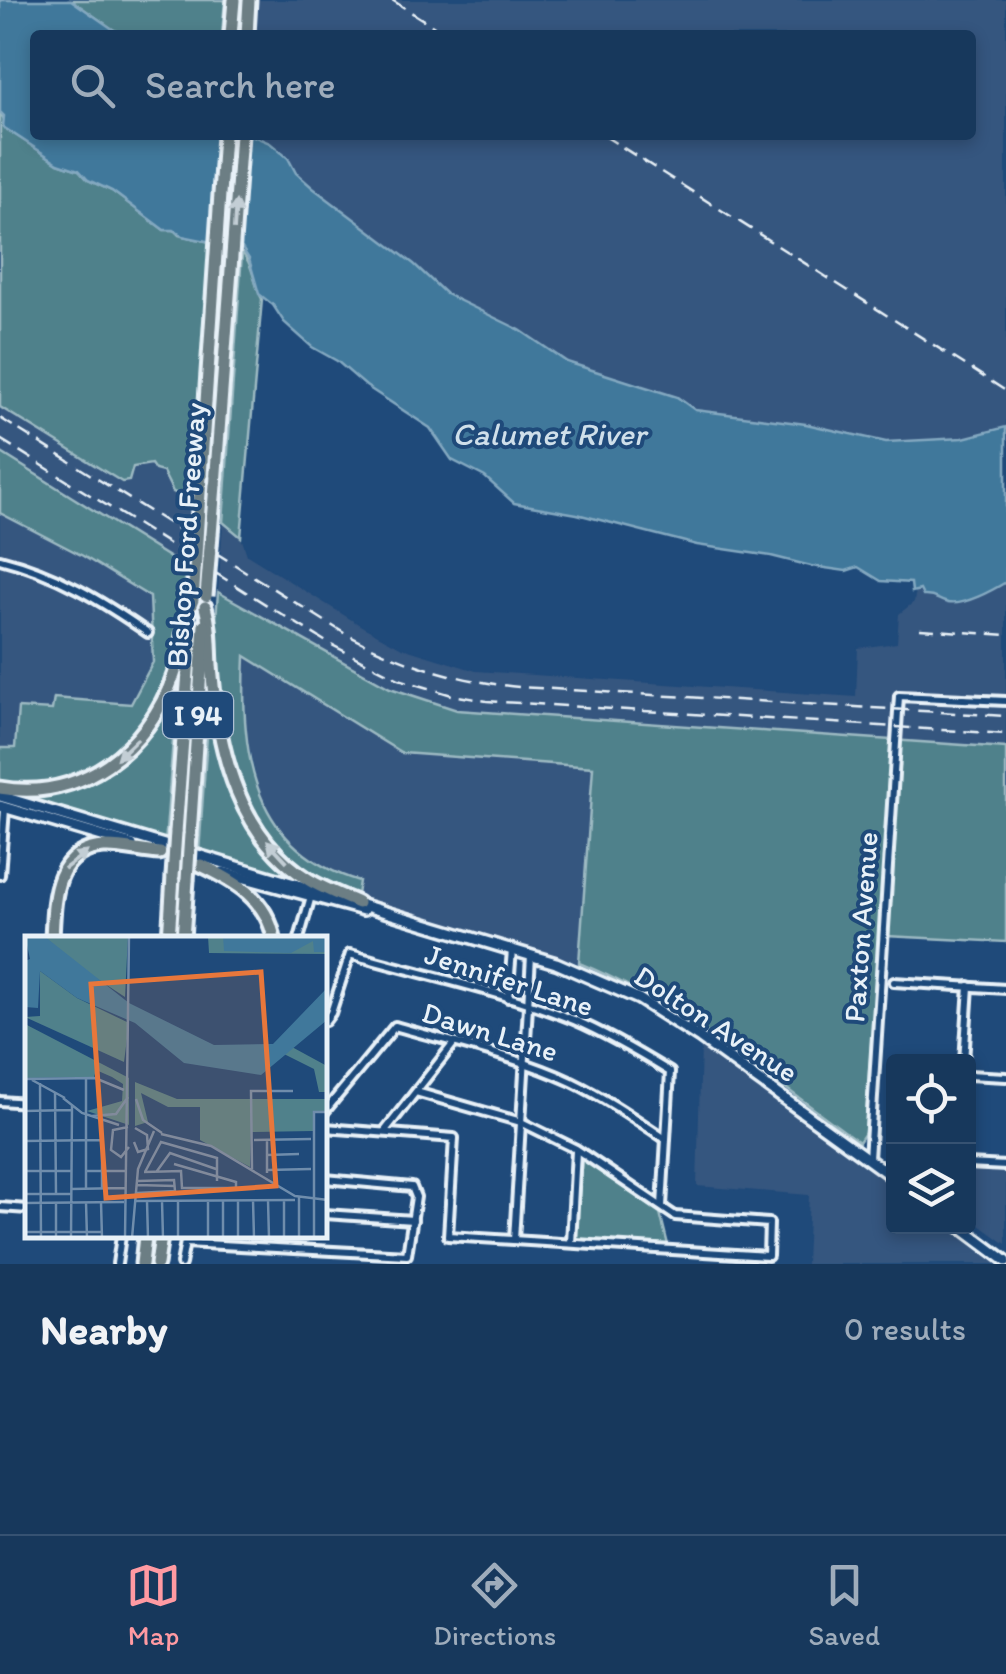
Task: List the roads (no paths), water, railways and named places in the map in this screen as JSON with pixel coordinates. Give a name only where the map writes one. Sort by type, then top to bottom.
[{"type":"highway","points":[[232,30],[234,0]]},
{"type":"highway","points":[[247,30],[249,0]]},
{"type":"highway","name":"Bishop Ford Freeway","points":[[180,884],[190,835],[201,476],[224,140]]},
{"type":"highway","name":"Bishop Ford Freeway","points":[[180,884],[176,832],[215,485],[241,140]]},
{"type":"highway","points":[[0,788],[58,787],[94,774],[130,746],[155,716],[167,693],[180,656],[185,618],[200,597]]},
{"type":"highway","points":[[200,597],[211,628],[212,675],[222,743],[236,793],[250,821],[292,867],[309,880],[358,904]]},
{"type":"highway","points":[[52,936],[57,882],[68,863],[100,847],[160,853]]},
{"type":"highway","points":[[201,865],[250,893],[264,912],[273,936]]},
{"type":"highway","points":[[167,936],[180,884]]},
{"type":"highway","points":[[180,884],[186,936]]},
{"type":"highway","points":[[142,1264],[146,1239]]},
{"type":"highway","points":[[157,1264],[161,1239]]},
{"type":"street","points":[[0,559],[40,571],[83,591],[148,634]]},
{"type":"street","name":"Paxton Avenue","points":[[869,1160],[899,696],[1006,702]]},
{"type":"street","name":"Dolton Avenue","points":[[0,796],[311,893],[512,950],[602,981],[657,1008],[886,1172]]},
{"type":"street","points":[[0,875],[3,807]]},
{"type":"street","name":"Dolton Avenue","points":[[3,807],[378,912]]},
{"type":"street","points":[[300,936],[311,893]]},
{"type":"street","points":[[508,998],[512,950]]},
{"type":"street","name":"Jennifer Lane","points":[[328,1017],[350,954],[575,1021],[670,1072],[662,1208]]},
{"type":"street","points":[[514,1240],[531,956]]},
{"type":"street","points":[[894,982],[1006,988]]},
{"type":"street","points":[[965,1054],[969,986]]},
{"type":"street","name":"Dawn Lane","points":[[328,1108],[395,1026],[525,1064],[570,1082],[615,1105],[665,1139]]},
{"type":"street","points":[[383,1133],[454,1043]]},
{"type":"street","points":[[976,1075],[1006,1077]]},
{"type":"street","points":[[328,1128],[454,1138],[448,1236],[768,1256],[769,1223],[674,1216],[576,1150],[521,1122],[416,1092]]},
{"type":"street","points":[[0,1102],[25,1103]]},
{"type":"street","points":[[571,1243],[576,1150]]},
{"type":"street","points":[[976,1164],[1006,1166]]},
{"type":"street","points":[[181,1264],[185,1240],[407,1255],[416,1198],[412,1188],[328,1179]]},
{"type":"street","points":[[0,1207],[25,1209]]},
{"type":"street","points":[[328,1214],[413,1220]]},
{"type":"street","points":[[970,1234],[1006,1260]]},
{"type":"street","points":[[117,1264],[121,1239]]},
{"type":"water","name":"Calumet River","points":[[0,0],[71,0],[114,30],[30,30],[30,140],[263,140],[288,158],[296,173],[313,188],[414,264],[446,294],[520,330],[567,362],[677,397],[695,410],[806,424],[886,442],[963,438],[1006,427],[1006,582],[970,600],[948,603],[923,596],[920,590],[912,592],[911,583],[881,581],[858,567],[846,571],[697,545],[577,514],[514,503],[485,477],[452,460],[430,428],[312,347],[284,322],[273,305],[259,294],[242,248],[164,230],[112,191],[88,180],[79,170],[58,163],[3,127],[4,116],[0,112]]},
{"type":"railway","points":[[392,0],[439,30]]},
{"type":"railway","points":[[611,140],[1006,391]]},
{"type":"railway","points":[[0,418],[344,633],[429,669],[520,687],[1006,716]]},
{"type":"railway","points":[[0,439],[328,643],[399,679],[452,695],[487,701],[1006,734]]},
{"type":"railway","points":[[920,629],[1006,635]]}]
